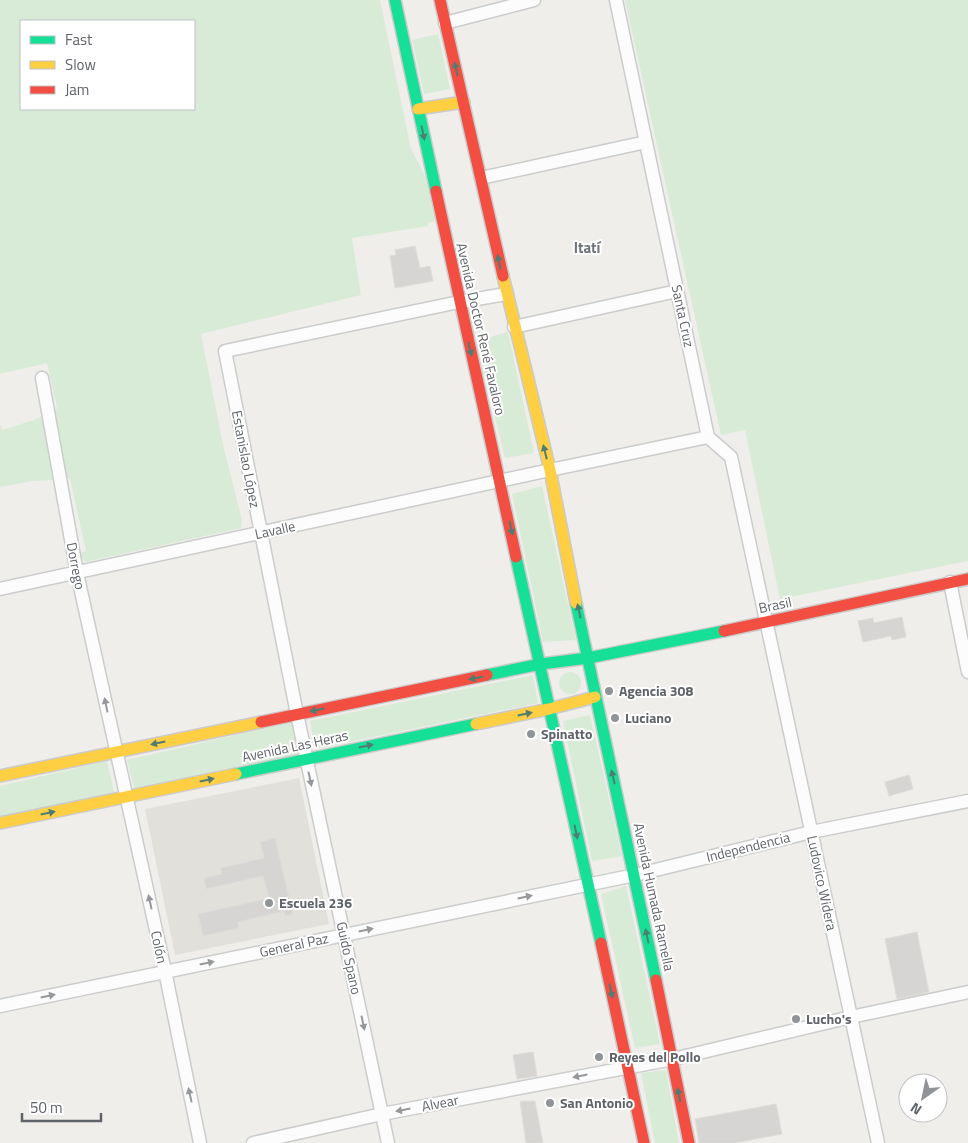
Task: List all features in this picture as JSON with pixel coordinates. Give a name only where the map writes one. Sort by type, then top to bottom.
[{"type":"main road","name":"Avenida Doctor René Favaloro","points":[[395,0],[459,302],[541,664]]},
{"type":"main road","points":[[0,776],[541,664],[588,658],[550,470],[506,294],[440,0]]},
{"type":"main road","points":[[418,109],[464,102]]},
{"type":"main road","name":"Brasil","points":[[588,658],[968,579]]},
{"type":"main road","name":"Avenida Humada Ramella","points":[[588,658],[635,875],[688,1143]]},
{"type":"main road","points":[[541,664],[549,709],[644,1143]]},
{"type":"main road","name":"Avenida Las Heras","points":[[0,823],[549,709],[595,697]]},
{"type":"street","points":[[445,23],[534,0]]},
{"type":"street","name":"Santa Cruz","points":[[616,0],[708,437]]},
{"type":"street","points":[[481,178],[646,142]]},
{"type":"street","points":[[514,327],[677,290]]},
{"type":"street","points":[[459,302],[506,294]]},
{"type":"street","name":"Estanislao López","points":[[296,714],[225,351],[459,302]]},
{"type":"street","name":"Dorrego","points":[[42,378],[77,573],[116,752]]},
{"type":"street","points":[[708,437],[731,457],[767,622]]},
{"type":"street","name":"Lavalle","points":[[0,589],[708,437]]},
{"type":"street","points":[[950,582],[968,672]]},
{"type":"street","name":"Ludovico Widera","points":[[767,622],[878,1143]]},
{"type":"street","name":"Guido Spano","points":[[296,714],[388,1143]]},
{"type":"street","name":"Colón","points":[[116,752],[165,972],[200,1143]]},
{"type":"street","name":"Independencia","points":[[588,884],[635,875],[811,832],[968,801]]},
{"type":"street","name":"General Paz","points":[[0,1006],[588,884]]},
{"type":"street","name":"Alvear","points":[[253,1143],[382,1114],[672,1059],[968,992]]},
{"type":"shaded area","points":[[299,778],[329,924],[175,955],[145,809]]},
{"type":"green space","points":[[0,0],[380,0],[411,149],[426,178],[435,221],[428,223],[428,226],[352,238],[361,295],[201,334],[224,449],[242,520],[241,528],[85,562],[78,553],[86,551],[70,479],[33,481],[0,487],[0,424],[2,430],[34,420],[57,408],[47,363],[0,374]]},
{"type":"green space","points":[[625,0],[968,0],[968,561],[780,599],[745,430],[721,435]]},
{"type":"green space","points":[[438,34],[450,89],[424,94],[412,40]]},
{"type":"green space","points":[[508,332],[534,453],[505,458],[476,341]]},
{"type":"green space","points":[[542,486],[576,640],[543,642],[512,494]]},
{"type":"green space","points":[[570,672],[578,675],[581,683],[578,691],[570,694],[562,691],[559,683],[562,675]]},
{"type":"green space","points":[[533,675],[538,703],[315,749],[310,721]]},
{"type":"green space","points":[[590,715],[622,856],[592,861],[563,721]]},
{"type":"green space","points":[[292,722],[299,754],[134,788],[127,760]]},
{"type":"green space","points":[[107,761],[114,792],[0,817],[0,786]]},
{"type":"green space","points":[[626,886],[660,1044],[635,1048],[601,894]]},
{"type":"green space","points":[[666,1070],[679,1143],[655,1143],[641,1073]]},
{"type":"building","points":[[415,246],[420,268],[430,266],[433,281],[395,288],[390,256],[396,255],[395,250]]},
{"type":"building","points":[[902,617],[906,637],[892,640],[891,636],[863,642],[858,621],[873,618],[874,623]]},
{"type":"building","points":[[909,775],[913,789],[889,796],[885,782]]},
{"type":"building","points":[[275,838],[293,914],[285,916],[284,911],[238,922],[239,928],[203,936],[198,914],[269,898],[263,876],[206,889],[204,878],[222,874],[220,868],[264,858],[260,842]]},
{"type":"building","points":[[917,932],[929,992],[897,999],[885,939]]},
{"type":"building","points":[[533,1052],[537,1076],[517,1079],[513,1055]]},
{"type":"building","points":[[520,1101],[535,1101],[543,1143],[526,1143]]},
{"type":"building","points":[[776,1104],[782,1134],[735,1143],[699,1143],[695,1119]]},
{"type":"traffic: fast","points":[[395,0],[436,191]]},
{"type":"traffic: fast","points":[[516,557],[601,943]]},
{"type":"traffic: fast","points":[[576,603],[656,980]]},
{"type":"traffic: fast","points":[[487,675],[541,664],[588,658],[724,631]]},
{"type":"traffic: fast","points":[[236,774],[476,724]]},
{"type":"traffic: slow","points":[[418,109],[464,102]]},
{"type":"traffic: slow","points":[[503,276],[550,470],[576,603]]},
{"type":"traffic: slow","points":[[476,724],[549,709],[595,697]]},
{"type":"traffic: slow","points":[[0,776],[261,722]]},
{"type":"traffic: slow","points":[[0,823],[236,774]]},
{"type":"traffic: jam","points":[[440,0],[503,276]]},
{"type":"traffic: jam","points":[[436,191],[516,557]]},
{"type":"traffic: jam","points":[[724,631],[968,579]]},
{"type":"traffic: jam","points":[[261,722],[487,675]]},
{"type":"traffic: jam","points":[[601,943],[644,1143]]},
{"type":"traffic: jam","points":[[656,980],[689,1143]]},
{"type":"place","name":"Agencia 308","points":[[609,691]]},
{"type":"place","name":"Luciano","points":[[615,718]]},
{"type":"place","name":"Spinatto","points":[[531,734]]},
{"type":"place","name":"Escuela 236","points":[[269,903]]},
{"type":"place","name":"Lucho's","points":[[796,1019]]},
{"type":"place","name":"Reyes del Pollo","points":[[599,1057]]},
{"type":"place","name":"San Antonio","points":[[550,1103]]},
{"type":"district","name":"Itatí","points":[[587,248]]}]
